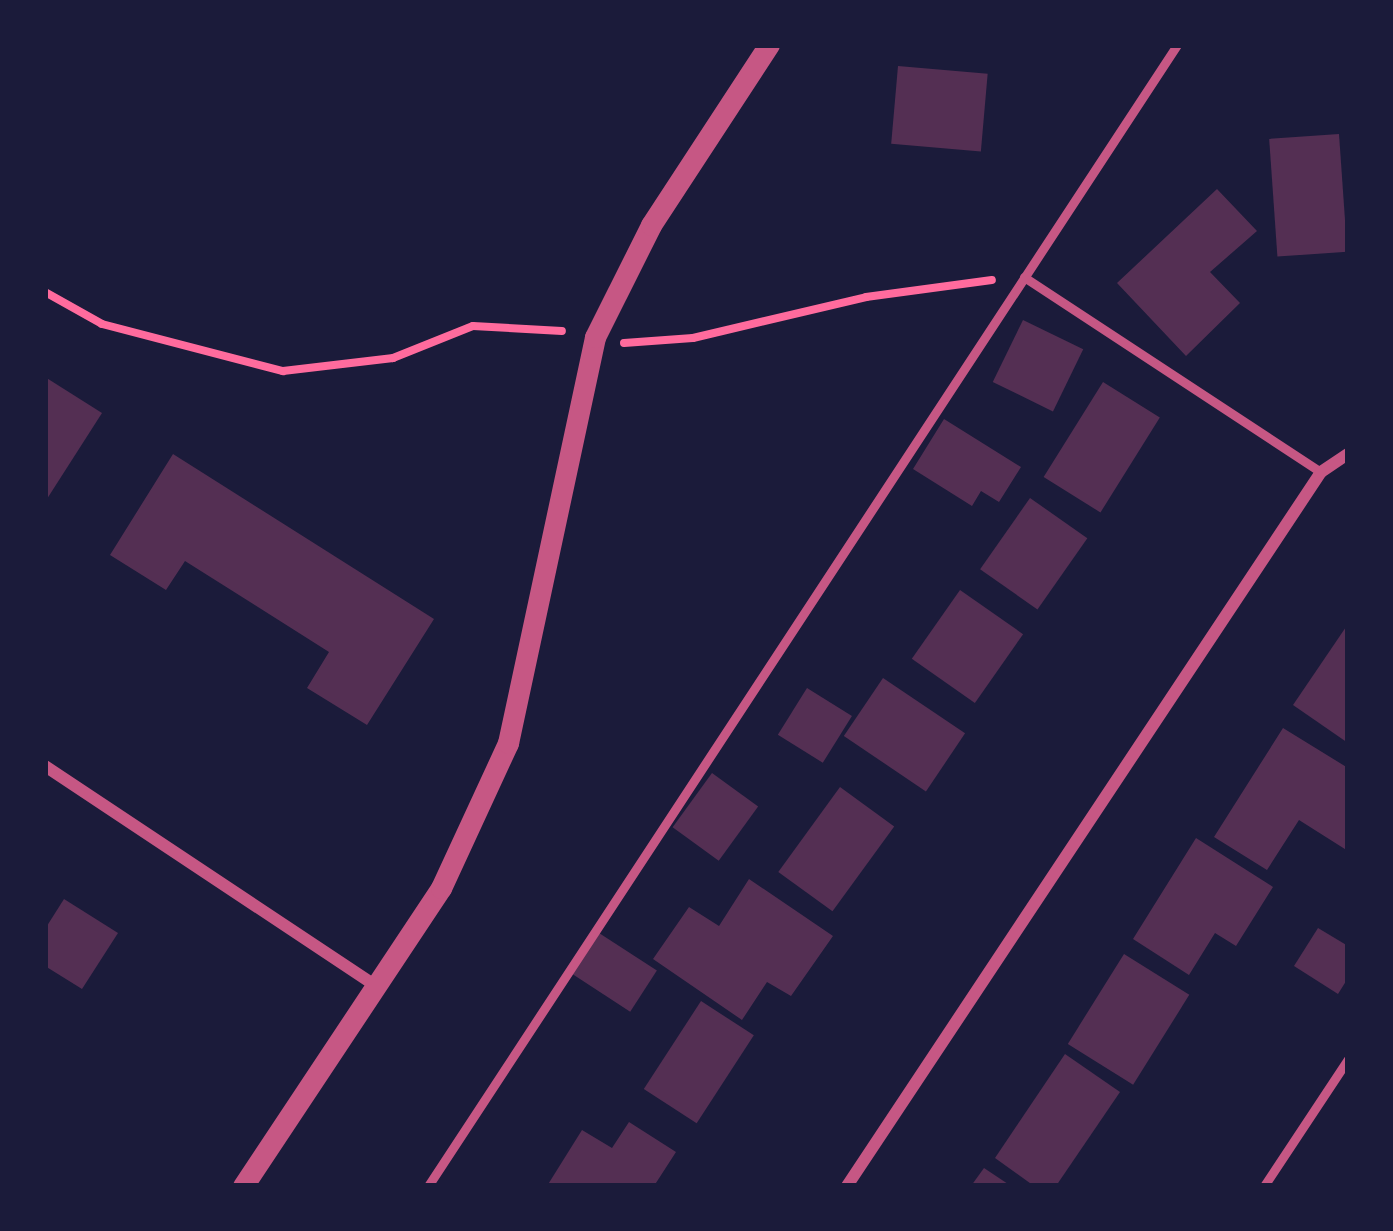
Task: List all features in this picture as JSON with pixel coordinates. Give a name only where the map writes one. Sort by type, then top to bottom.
[{"type":"street","points":[[243,1186],[441,888],[508,743],[595,337],[651,225],[769,45]]},
{"type":"street","points":[[847,1186],[1321,472],[1348,454]]},
{"type":"street","points":[[45,766],[376,986]]},
{"type":"lane","points":[[428,1186],[1177,45]]},
{"type":"lane","points":[[1024,277],[1321,472]]},
{"type":"lane","points":[[1264,1186],[1348,1059]]},
{"type":"path","points":[[45,292],[102,324],[284,371],[393,358],[472,326],[539,328],[656,344],[866,297],[1024,277]]},
{"type":"building","points":[[898,66],[988,74],[981,152],[891,144]]},
{"type":"building","points":[[1339,134],[1347,252],[1277,257],[1269,139]]},
{"type":"building","points":[[1217,189],[1257,231],[1210,272],[1240,303],[1186,356],[1117,283]]},
{"type":"building","points":[[1023,320],[1083,349],[1053,411],[993,382]]},
{"type":"building","points":[[45,377],[102,413],[45,502]]},
{"type":"building","points":[[1103,382],[1160,418],[1100,512],[1044,477]]},
{"type":"building","points":[[944,419],[1021,467],[999,502],[981,491],[972,506],[913,469]]},
{"type":"building","points":[[173,454],[434,619],[367,725],[307,688],[329,652],[185,561],[166,590],[110,555]]},
{"type":"building","points":[[1030,498],[1087,538],[1037,609],[980,569]]},
{"type":"building","points":[[960,590],[1023,634],[975,703],[912,659]]},
{"type":"building","points":[[1348,624],[1348,743],[1293,705]]},
{"type":"building","points":[[883,678],[965,733],[926,791],[844,736]]},
{"type":"building","points":[[807,688],[852,716],[823,763],[778,735]]},
{"type":"building","points":[[1283,728],[1348,768],[1348,851],[1299,820],[1267,870],[1214,837]]},
{"type":"building","points":[[712,773],[758,807],[719,861],[673,827]]},
{"type":"building","points":[[840,787],[894,826],[832,911],[778,872]]},
{"type":"building","points":[[1196,838],[1273,887],[1236,946],[1215,933],[1189,975],[1133,939]]},
{"type":"building","points":[[749,879],[833,936],[791,996],[767,982],[742,1020],[653,959],[689,907],[719,926]]},
{"type":"building","points":[[64,899],[118,933],[82,989],[45,966],[45,929]]},
{"type":"building","points":[[1318,928],[1348,946],[1348,978],[1338,994],[1294,966]]},
{"type":"building","points":[[599,933],[657,971],[630,1012],[572,974]]},
{"type":"building","points":[[1124,954],[1189,995],[1133,1085],[1068,1044]]},
{"type":"building","points":[[701,1001],[754,1035],[697,1123],[644,1089]]},
{"type":"building","points":[[1065,1054],[1120,1092],[1056,1186],[1034,1186],[995,1158]]},
{"type":"building","points":[[629,1122],[676,1152],[654,1186],[547,1186],[582,1130],[612,1148]]},
{"type":"building","points":[[984,1168],[1011,1186],[971,1186]]}]
